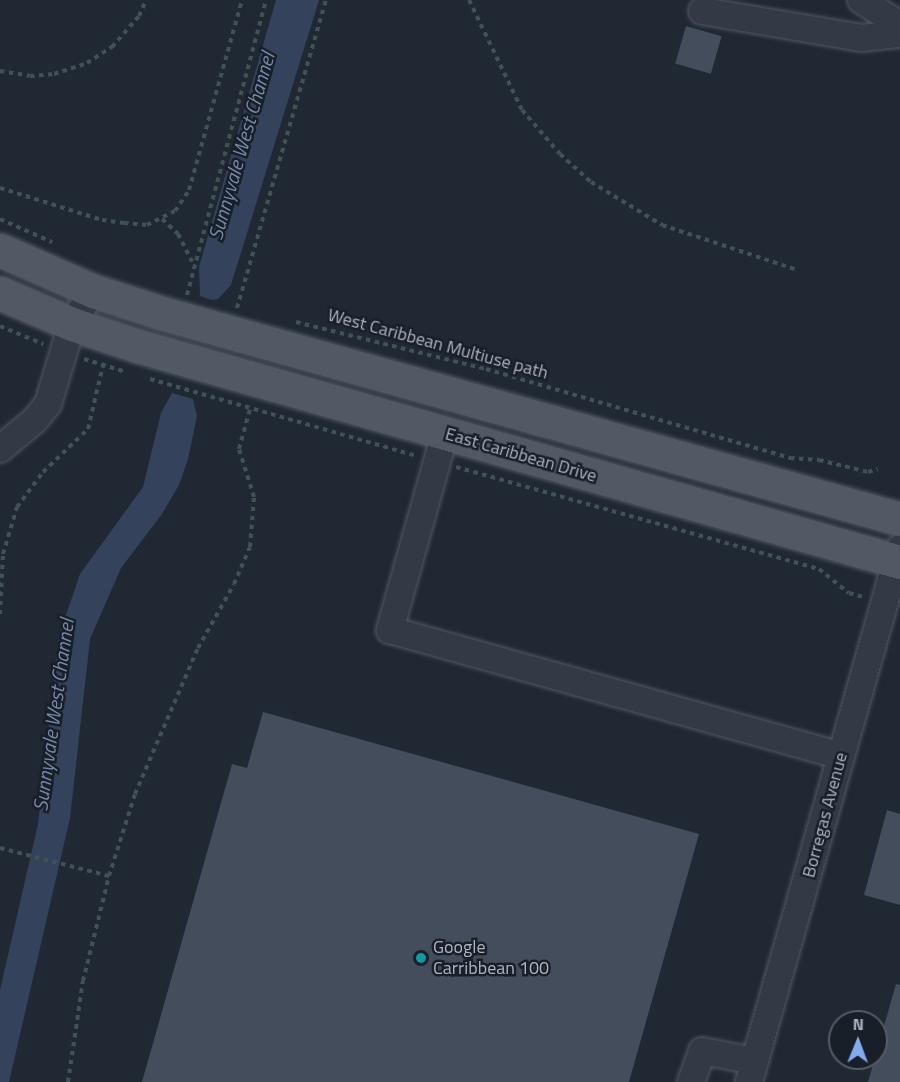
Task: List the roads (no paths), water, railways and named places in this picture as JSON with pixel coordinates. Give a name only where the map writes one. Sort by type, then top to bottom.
[{"type":"main road","points":[[0,250],[93,291],[174,302],[900,519]]},
{"type":"main road","name":"East Caribbean Drive","points":[[0,293],[72,324],[138,366],[229,373],[441,447],[899,557]]},
{"type":"street","points":[[861,0],[900,25]]},
{"type":"street","points":[[702,11],[861,38],[900,34]]},
{"type":"street","points":[[0,448],[35,420],[48,404],[72,324],[93,291]]},
{"type":"street","points":[[441,447],[390,630],[841,756]]},
{"type":"street","name":"Borregas Avenue","points":[[752,1071],[899,557]]},
{"type":"street","points":[[691,1082],[702,1051],[752,1071]]},
{"type":"water","name":"Sunnyvale West Channel","points":[[276,0],[319,0],[231,285],[218,299],[212,300],[200,296],[199,267]]},
{"type":"water","name":"Sunnyvale West Channel","points":[[172,393],[193,399],[197,416],[188,459],[179,485],[162,514],[121,568],[90,639],[70,818],[9,1082],[0,1082],[0,990],[38,824],[59,636],[80,574],[143,487],[161,413]]},
{"type":"place","name":"Google Carribbean 100","points":[[421,958]]}]
